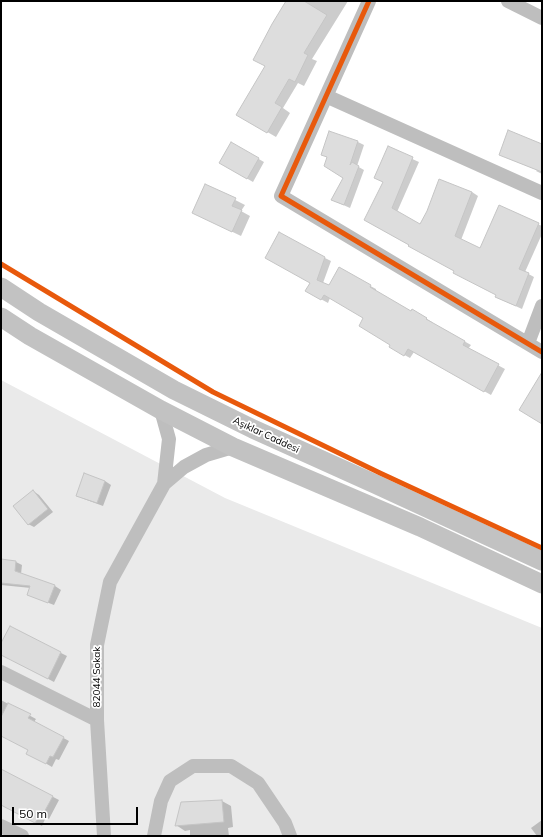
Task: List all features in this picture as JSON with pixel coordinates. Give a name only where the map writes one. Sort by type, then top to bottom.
[{"type":"main road","name":"Aşıklar Caddesi","points":[[1,287],[40,312],[174,390],[253,430],[542,561]]},
{"type":"main road","points":[[1,317],[37,340],[161,410],[233,447],[420,527],[542,584]]},
{"type":"street","points":[[368,1],[281,196],[542,352]]},
{"type":"street","points":[[508,1],[542,18]]},
{"type":"street","points":[[326,96],[542,193]]},
{"type":"street","points":[[528,343],[542,306]]},
{"type":"street","points":[[161,410],[169,439],[164,484]]},
{"type":"street","points":[[164,484],[184,467],[206,455],[233,447]]},
{"type":"street","name":"82044 Sokak","points":[[104,836],[97,720],[96,645],[110,582],[164,484]]},
{"type":"street","points":[[1,672],[97,720]]},
{"type":"street","points":[[154,836],[162,801],[170,781],[193,766],[231,766],[258,783],[285,823],[290,836]]},
{"type":"street","points":[[1,826],[22,836]]},
{"type":"shaded area","points":[[1,380],[225,498],[542,628],[542,836],[1,836]]},
{"type":"building","points":[[286,1],[304,1],[327,15],[304,53],[308,55],[295,82],[289,79],[275,103],[282,107],[267,133],[236,115],[265,66],[253,60]]},
{"type":"building","points":[[508,130],[542,144],[542,172],[499,155]]},
{"type":"building","points":[[329,131],[358,141],[350,165],[352,162],[359,166],[344,205],[331,200],[343,178],[324,166],[327,157],[321,155]]},
{"type":"building","points":[[231,142],[259,158],[247,179],[219,163]]},
{"type":"building","points":[[388,146],[413,157],[392,208],[420,224],[427,211],[439,179],[472,192],[455,236],[480,248],[499,205],[539,223],[519,269],[529,273],[516,306],[495,297],[496,295],[453,273],[454,271],[364,220],[383,182],[374,178]]},
{"type":"building","points":[[205,184],[236,198],[232,206],[242,210],[232,232],[192,213]]},
{"type":"building","points":[[279,232],[325,257],[317,280],[329,285],[339,267],[371,285],[370,287],[411,311],[412,309],[427,318],[426,319],[465,341],[463,345],[499,364],[484,392],[408,349],[404,356],[389,347],[390,345],[359,326],[363,318],[324,295],[321,300],[305,291],[310,283],[265,258]]},
{"type":"building","points":[[542,372],[542,424],[519,410]]},
{"type":"building","points":[[84,473],[105,481],[97,503],[76,496]]},
{"type":"building","points":[[33,490],[48,509],[28,525],[13,506]]},
{"type":"building","points":[[1,559],[16,561],[15,571],[55,585],[48,603],[27,595],[30,586],[1,583]]},
{"type":"building","points":[[10,626],[61,652],[48,679],[1,655],[1,643]]},
{"type":"building","points":[[8,703],[31,714],[28,718],[64,737],[53,757],[50,756],[46,764],[26,754],[28,750],[1,736],[1,717]]},
{"type":"building","points":[[1,769],[53,796],[42,816],[40,815],[35,823],[1,805]]},
{"type":"building","points":[[222,800],[224,822],[175,826],[181,802]]},
{"type":"cycle path","points":[[369,1],[281,196],[542,352]]},
{"type":"cycle path","points":[[1,264],[213,392],[380,473],[542,548]]}]
